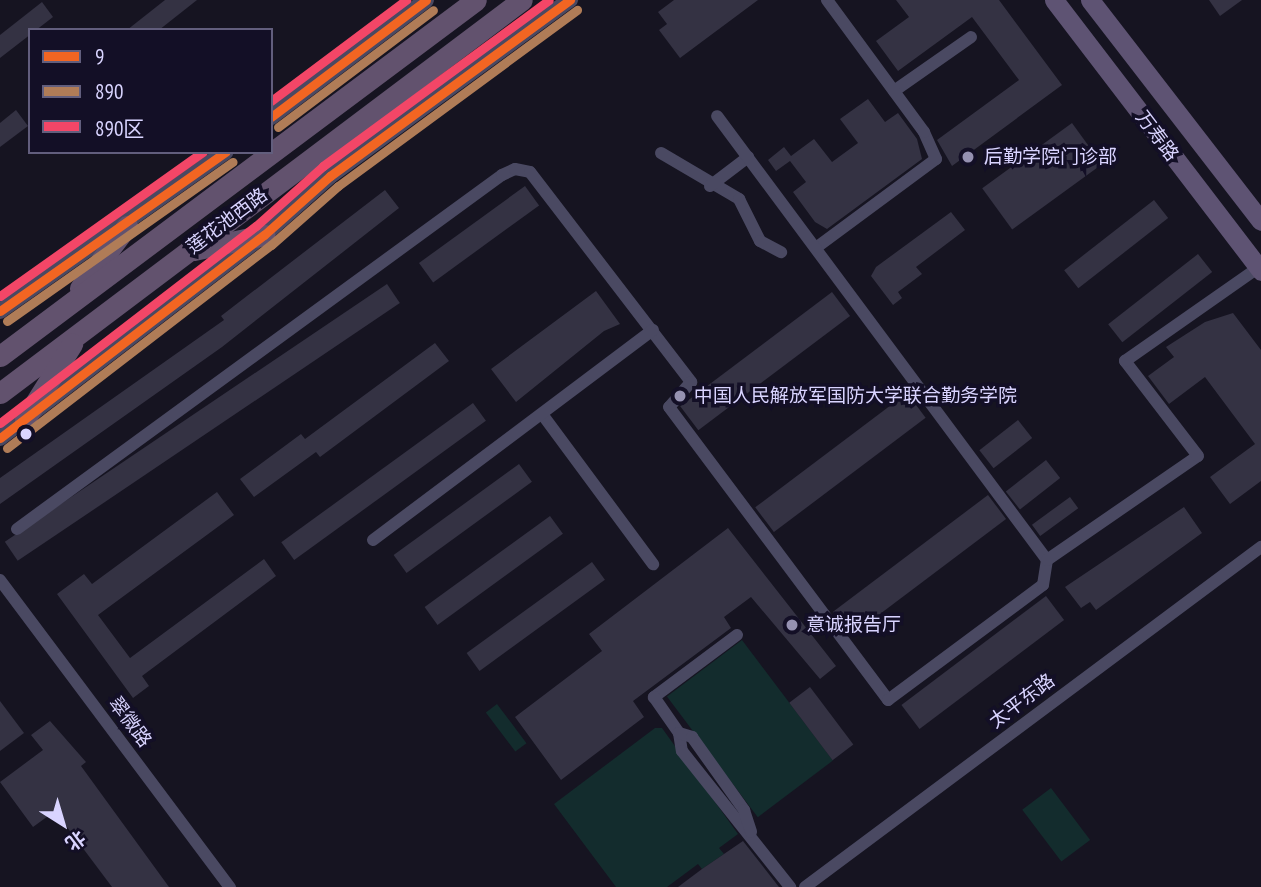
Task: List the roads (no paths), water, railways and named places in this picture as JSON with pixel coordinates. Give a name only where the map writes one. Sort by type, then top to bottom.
[{"type":"highway","name":"莲花池西路","points":[[273,152],[476,0]]},
{"type":"highway","name":"莲花池西路","points":[[0,393],[522,0]]},
{"type":"highway","name":"莲花池西路","points":[[0,356],[270,154]]},
{"type":"highway","points":[[64,308],[127,226]]},
{"type":"highway","points":[[186,252],[264,235]]},
{"type":"highway","points":[[25,419],[80,332]]},
{"type":"main road","name":"万寿路","points":[[1054,0],[1260,270]]},
{"type":"main road","name":"万寿路","points":[[1090,0],[1261,221]]},
{"type":"street","points":[[273,115],[426,0]]},
{"type":"street","name":"莲花池西路","points":[[0,438],[264,235],[330,176],[570,0]]},
{"type":"street","points":[[817,247],[936,159],[924,132],[827,0]]},
{"type":"street","points":[[894,91],[971,37]]},
{"type":"street","points":[[17,529],[515,169],[542,180],[691,382],[670,407],[888,700],[1043,585],[1047,560],[817,247],[717,116]]},
{"type":"street","points":[[661,153],[710,186],[739,199],[760,241],[782,252]]},
{"type":"street","points":[[0,311],[127,226],[222,154]]},
{"type":"street","points":[[710,186],[748,157]]},
{"type":"street","points":[[1047,560],[1198,456],[1125,361],[1260,270]]},
{"type":"street","points":[[373,540],[653,330]]},
{"type":"street","points":[[542,414],[653,564]]},
{"type":"street","name":"太平东路","points":[[805,887],[1261,547]]},
{"type":"street","name":"翠微路","points":[[0,580],[230,887]]},
{"type":"street","points":[[737,635],[654,697],[679,733],[679,747],[726,813],[751,832],[790,887]]},
{"type":"place","name":"后勤学院门诊部","points":[[968,157]]},
{"type":"place","name":"中国人民解放军国防大学联合勤务学院","points":[[680,396]]},
{"type":"place","name":"意诚报告厅","points":[[792,625]]}]
